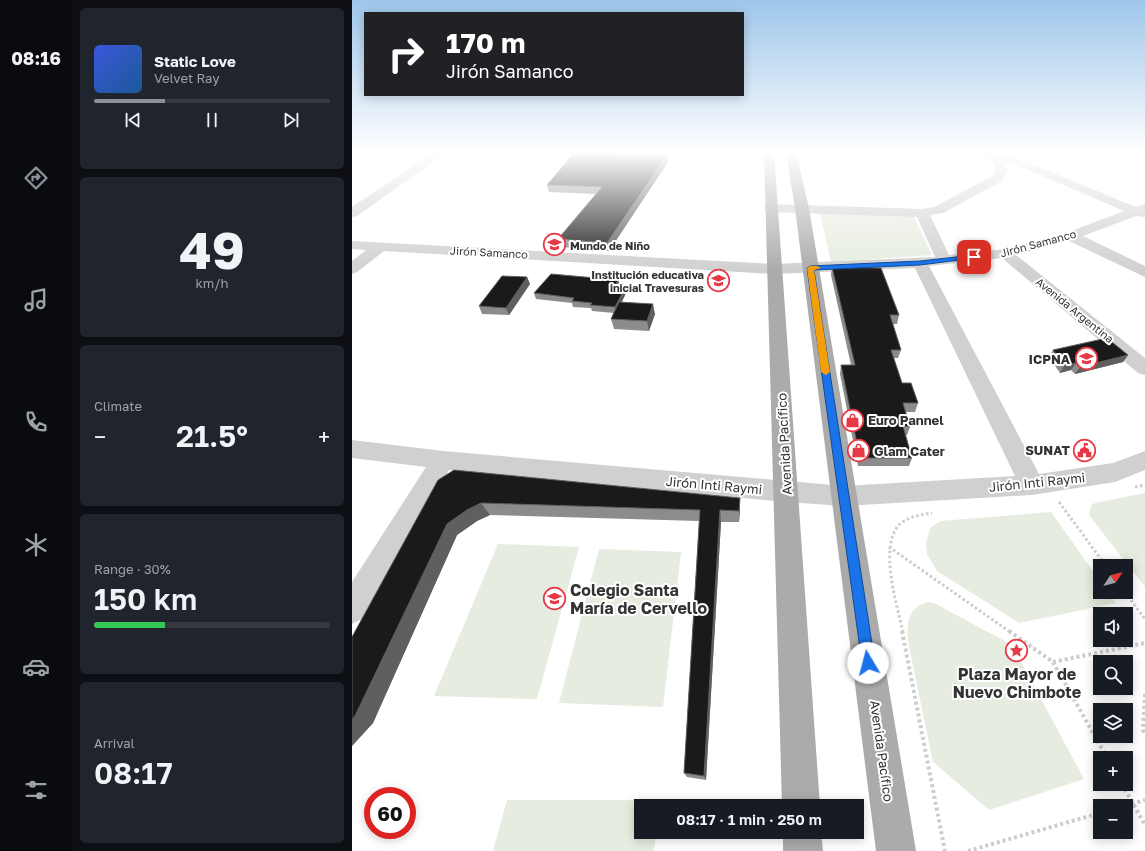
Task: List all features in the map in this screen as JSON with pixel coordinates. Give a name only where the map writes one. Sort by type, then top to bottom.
[{"type":"main road","name":"Avenida Pacífico","points":[[770,193],[800,799]]},
{"type":"main road","name":"Avenida Pacífico","points":[[799,193],[896,851]]},
{"type":"main road","points":[[802,839],[803,851]]},
{"type":"street","points":[[352,213],[382,193]]},
{"type":"street","points":[[771,208],[922,213],[938,210],[970,193]]},
{"type":"street","points":[[1098,193],[1143,210]]},
{"type":"street","points":[[1102,193],[1143,210]]},
{"type":"street","name":"Jirón Samanco","points":[[352,245],[774,269],[810,268],[920,263],[1005,253],[1071,236],[1143,210]]},
{"type":"street","points":[[922,213],[944,261]]},
{"type":"street","points":[[1071,236],[1145,272]]},
{"type":"street","points":[[352,269],[381,246]]},
{"type":"street","name":"Avenida Argentina","points":[[1005,253],[1145,368]]},
{"type":"street","points":[[920,263],[1032,485]]},
{"type":"street","name":"Jirón Inti Raymi","points":[[352,449],[443,460],[786,492],[844,496],[1032,485],[1115,472],[1145,460]]},
{"type":"street","points":[[352,609],[443,460]]},
{"type":"path","points":[[1130,488],[1145,485]]},
{"type":"path","points":[[1050,502],[1066,500]]},
{"type":"path","points":[[1058,502],[1101,559]]},
{"type":"path","points":[[934,513],[919,515],[902,523],[893,532],[889,547],[890,567],[945,851]]},
{"type":"path","points":[[889,547],[1053,662],[1103,751]]},
{"type":"path","points":[[1130,599],[1145,619]]},
{"type":"path","points":[[1053,662],[1145,643]]},
{"type":"path","points":[[1145,694],[1143,730],[1145,735]]},
{"type":"path","points":[[1145,800],[1133,804],[1145,825]]},
{"type":"path","points":[[968,851],[1093,815]]},
{"type":"shaded area","points":[[820,213],[912,213],[932,255],[831,262]]},
{"type":"shaded area","points":[[1145,493],[1145,587],[1133,572],[1133,559],[1123,559],[1089,515],[1091,505]]},
{"type":"shaded area","points":[[1051,512],[1093,571],[1093,599],[1113,599],[1116,603],[1019,623],[937,571],[927,554],[926,544],[930,528],[940,521]]},
{"type":"shaded area","points":[[498,544],[579,547],[537,699],[434,696]]},
{"type":"shaded area","points":[[599,549],[681,552],[663,707],[559,703]]},
{"type":"shaded area","points":[[929,602],[936,604],[1012,645],[1084,779],[989,810],[933,762],[908,642],[908,622],[912,612],[922,604]]},
{"type":"shaded area","points":[[507,800],[634,800],[634,839],[655,839],[654,851],[493,851]]},
{"type":"building","points":[[597,193],[641,193],[607,243],[558,239]]},
{"type":"building","points":[[832,267],[881,268],[899,315],[890,315],[901,350],[891,350],[902,383],[911,383],[918,403],[903,403],[910,427],[903,426],[912,458],[860,458],[841,365],[855,365]]},
{"type":"building","points":[[551,274],[618,280],[614,287],[625,288],[615,307],[590,305],[592,303],[572,301],[574,298],[534,293]]},
{"type":"building","points":[[502,276],[527,277],[506,308],[479,306]]},
{"type":"building","points":[[619,302],[653,304],[647,321],[611,319]]},
{"type":"building","name":"ICPNA","points":[[1107,338],[1128,355],[1080,367],[1076,363],[1064,366],[1053,350]]},
{"type":"building","points":[[454,470],[740,498],[739,511],[720,510],[704,776],[684,773],[700,510],[481,503],[467,510],[447,524],[352,720],[352,637],[438,480]]},
{"type":"slow traffic","points":[[817,268],[810,268],[826,372]]},
{"type":"place","name":"Mundo de Niño","points":[[555,245]]},
{"type":"place","name":"Institución educativa inicial Travesuras","points":[[719,280]]},
{"type":"place","name":"ICPNA","points":[[1086,359]]},
{"type":"place","name":"Euro Pannel","points":[[852,420]]},
{"type":"place","name":"SUNAT","points":[[1085,450]]},
{"type":"place","name":"Glam Cater","points":[[859,451]]},
{"type":"place","name":"Colegio Santa María de Cervello","points":[[554,599]]},
{"type":"place","name":"Plaza Mayor de Nuevo Chimbote","points":[[1017,651]]},
{"type":"route","points":[[868,663],[810,268],[920,263],[974,257]]}]
